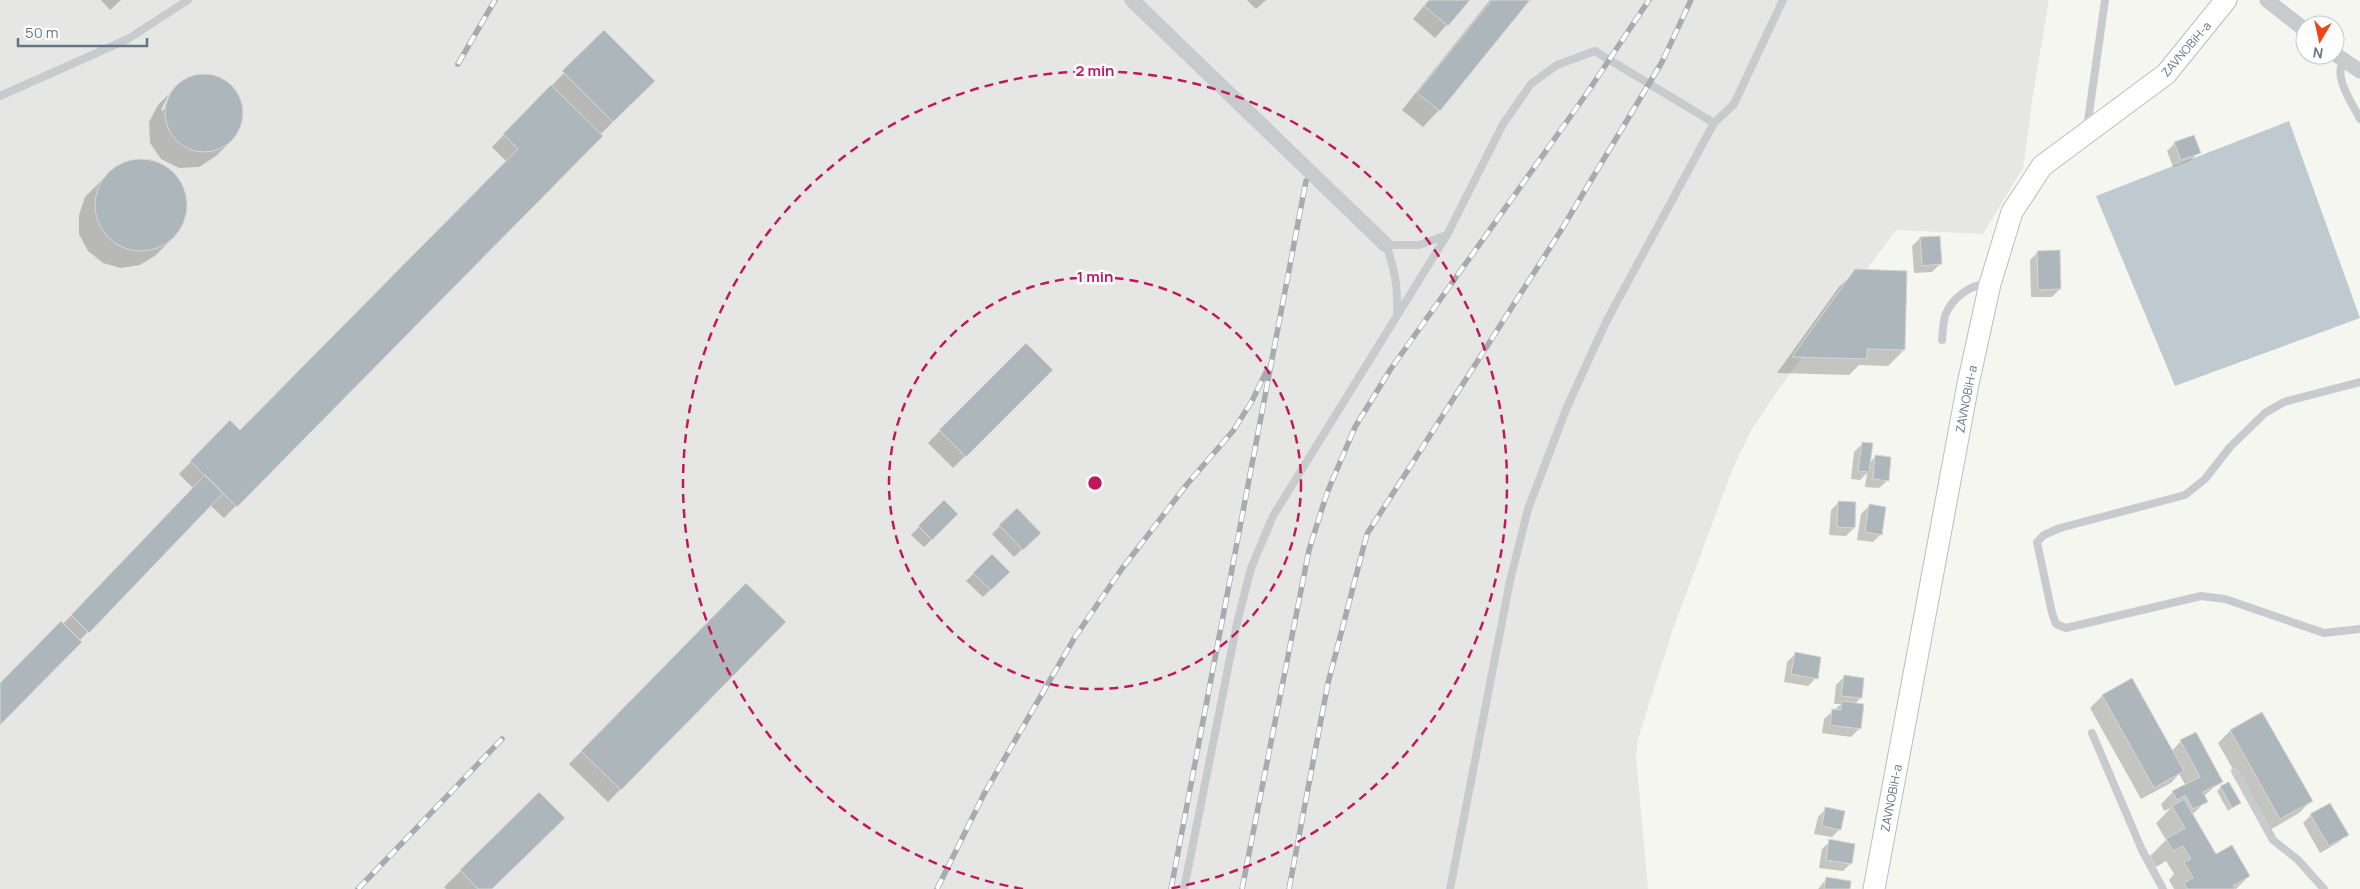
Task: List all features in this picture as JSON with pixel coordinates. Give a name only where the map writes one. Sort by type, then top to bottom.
[{"type":"main road","name":"ZAVNOBiH-a","points":[[1874,889],[1968,384],[1990,284],[2012,212],[2042,166],[2166,74],[2226,0]]},
{"type":"street","points":[[1132,0],[1386,245]]},
{"type":"street","points":[[2268,0],[2295,22]]},
{"type":"street","points":[[2345,61],[2360,72]]},
{"type":"lane","points":[[0,96],[128,39],[188,0]]},
{"type":"lane","points":[[1450,889],[1510,580],[1528,509],[1567,407],[1606,322],[1714,123],[1734,104],[1783,0]]},
{"type":"lane","points":[[2086,135],[2105,0]]},
{"type":"lane","points":[[1184,889],[1237,623],[1251,568],[1273,516],[1447,235],[1504,124],[1532,84],[1557,65],[1595,52],[1714,123]]},
{"type":"lane","points":[[2340,65],[2344,88],[2360,119]]},
{"type":"lane","points":[[1397,316],[1398,293],[1395,270],[1386,245],[1419,244],[1447,235]]},
{"type":"lane","points":[[1942,340],[1945,316],[1953,303],[1972,287],[1979,284],[1990,284]]},
{"type":"lane","points":[[2360,382],[2284,402],[2265,413],[2230,447],[2205,479],[2185,495],[2060,528],[2044,534],[2037,542],[2052,613],[2056,624],[2066,628],[2201,596],[2225,599],[2324,633],[2360,628]]},
{"type":"lane","points":[[2092,733],[2142,850],[2163,889]]},
{"type":"lane","points":[[2234,772],[2273,840],[2298,860],[2324,889]]},
{"type":"shaded area","points":[[0,0],[2049,0],[2023,168],[1983,234],[1896,230],[1778,390],[1750,432],[1731,473],[1672,632],[1638,739],[1636,756],[1648,889],[0,889]]},
{"type":"shaded area","points":[[2289,121],[2360,318],[2175,386],[2096,196]]},
{"type":"building","points":[[1429,0],[1470,0],[1448,26],[1424,6]]},
{"type":"building","points":[[1492,0],[1530,0],[1440,111],[1417,93]]},
{"type":"building","points":[[604,30],[655,81],[613,122],[562,71]]},
{"type":"building","points":[[204,74],[219,77],[236,91],[240,98],[243,113],[240,128],[226,145],[219,149],[204,152],[189,149],[172,135],[168,128],[165,113],[168,98],[182,81],[189,77]]},
{"type":"building","points":[[551,85],[603,136],[237,507],[190,461],[230,420],[240,430],[518,149],[503,134]]},
{"type":"building","points":[[2194,135],[2201,153],[2181,160],[2174,142]]},
{"type":"building","points":[[141,159],[159,162],[174,172],[184,187],[187,205],[184,223],[174,238],[159,248],[141,251],[123,248],[108,238],[98,223],[95,205],[98,187],[108,172],[123,162]]},
{"type":"building","points":[[1940,236],[1942,264],[1922,266],[1920,237]]},
{"type":"building","points":[[2060,250],[2061,289],[2038,290],[2037,251]]},
{"type":"building","points":[[1855,269],[1907,271],[1905,350],[1867,349],[1867,359],[1792,357]]},
{"type":"building","points":[[1026,343],[1053,370],[966,457],[939,430]]},
{"type":"building","points":[[1862,442],[1873,443],[1869,472],[1858,471]]},
{"type":"building","points":[[1875,455],[1891,457],[1889,481],[1873,479]]},
{"type":"building","points":[[205,475],[223,493],[89,633],[71,615]]},
{"type":"building","points":[[944,500],[958,514],[932,540],[918,526]]},
{"type":"building","points":[[1838,501],[1856,502],[1855,528],[1837,527]]},
{"type":"building","points":[[1869,504],[1886,507],[1882,535],[1865,532]]},
{"type":"building","points":[[1017,508],[1041,533],[1023,550],[999,525]]},
{"type":"building","points":[[992,554],[1010,572],[991,590],[973,573]]},
{"type":"building","points":[[746,583],[786,622],[621,790],[581,751]]},
{"type":"building","points":[[61,621],[82,642],[0,725],[0,683]]},
{"type":"building","points":[[1795,652],[1821,657],[1818,679],[1791,674]]},
{"type":"building","points":[[1844,675],[1864,678],[1862,698],[1841,696]]},
{"type":"building","points":[[2132,678],[2184,771],[2154,788],[2102,695]]},
{"type":"building","points":[[1842,701],[1864,704],[1861,729],[1830,725],[1832,709],[1841,710]]},
{"type":"building","points":[[2262,712],[2313,801],[2280,819],[2230,730]]},
{"type":"building","points":[[2196,732],[2223,782],[2203,792],[2208,802],[2193,809],[2185,795],[2177,800],[2172,791],[2200,777],[2180,740]]},
{"type":"building","points":[[2229,782],[2241,803],[2232,808],[2220,786]]},
{"type":"building","points":[[539,792],[565,818],[492,889],[478,889],[460,870]]},
{"type":"building","points":[[2184,799],[2216,854],[2232,845],[2250,876],[2233,886],[2235,889],[2187,889],[2184,883],[2193,878],[2184,862],[2191,859],[2183,846],[2173,851],[2166,839],[2185,828],[2172,806]]},
{"type":"building","points":[[2330,803],[2349,835],[2329,846],[2310,814]]},
{"type":"building","points":[[1825,807],[1845,811],[1841,830],[1822,826]]},
{"type":"building","points":[[1829,839],[1855,844],[1852,864],[1826,860]]},
{"type":"building","points":[[1826,877],[1851,881],[1850,889],[1824,889]]},
{"type":"railway","points":[[458,64],[495,0]]},
{"type":"railway","points":[[1242,889],[1309,550],[1327,493],[1355,427],[1390,370],[1585,96],[1649,0]]},
{"type":"railway","points":[[1289,889],[1328,683],[1367,534],[1560,232],[1662,62],[1691,0]]},
{"type":"railway","points":[[1171,889],[1306,181]]},
{"type":"railway","points":[[937,889],[984,794],[1075,637],[1121,570],[1188,483],[1233,431],[1252,401],[1267,370]]},
{"type":"railway","points":[[358,889],[502,739]]}]
